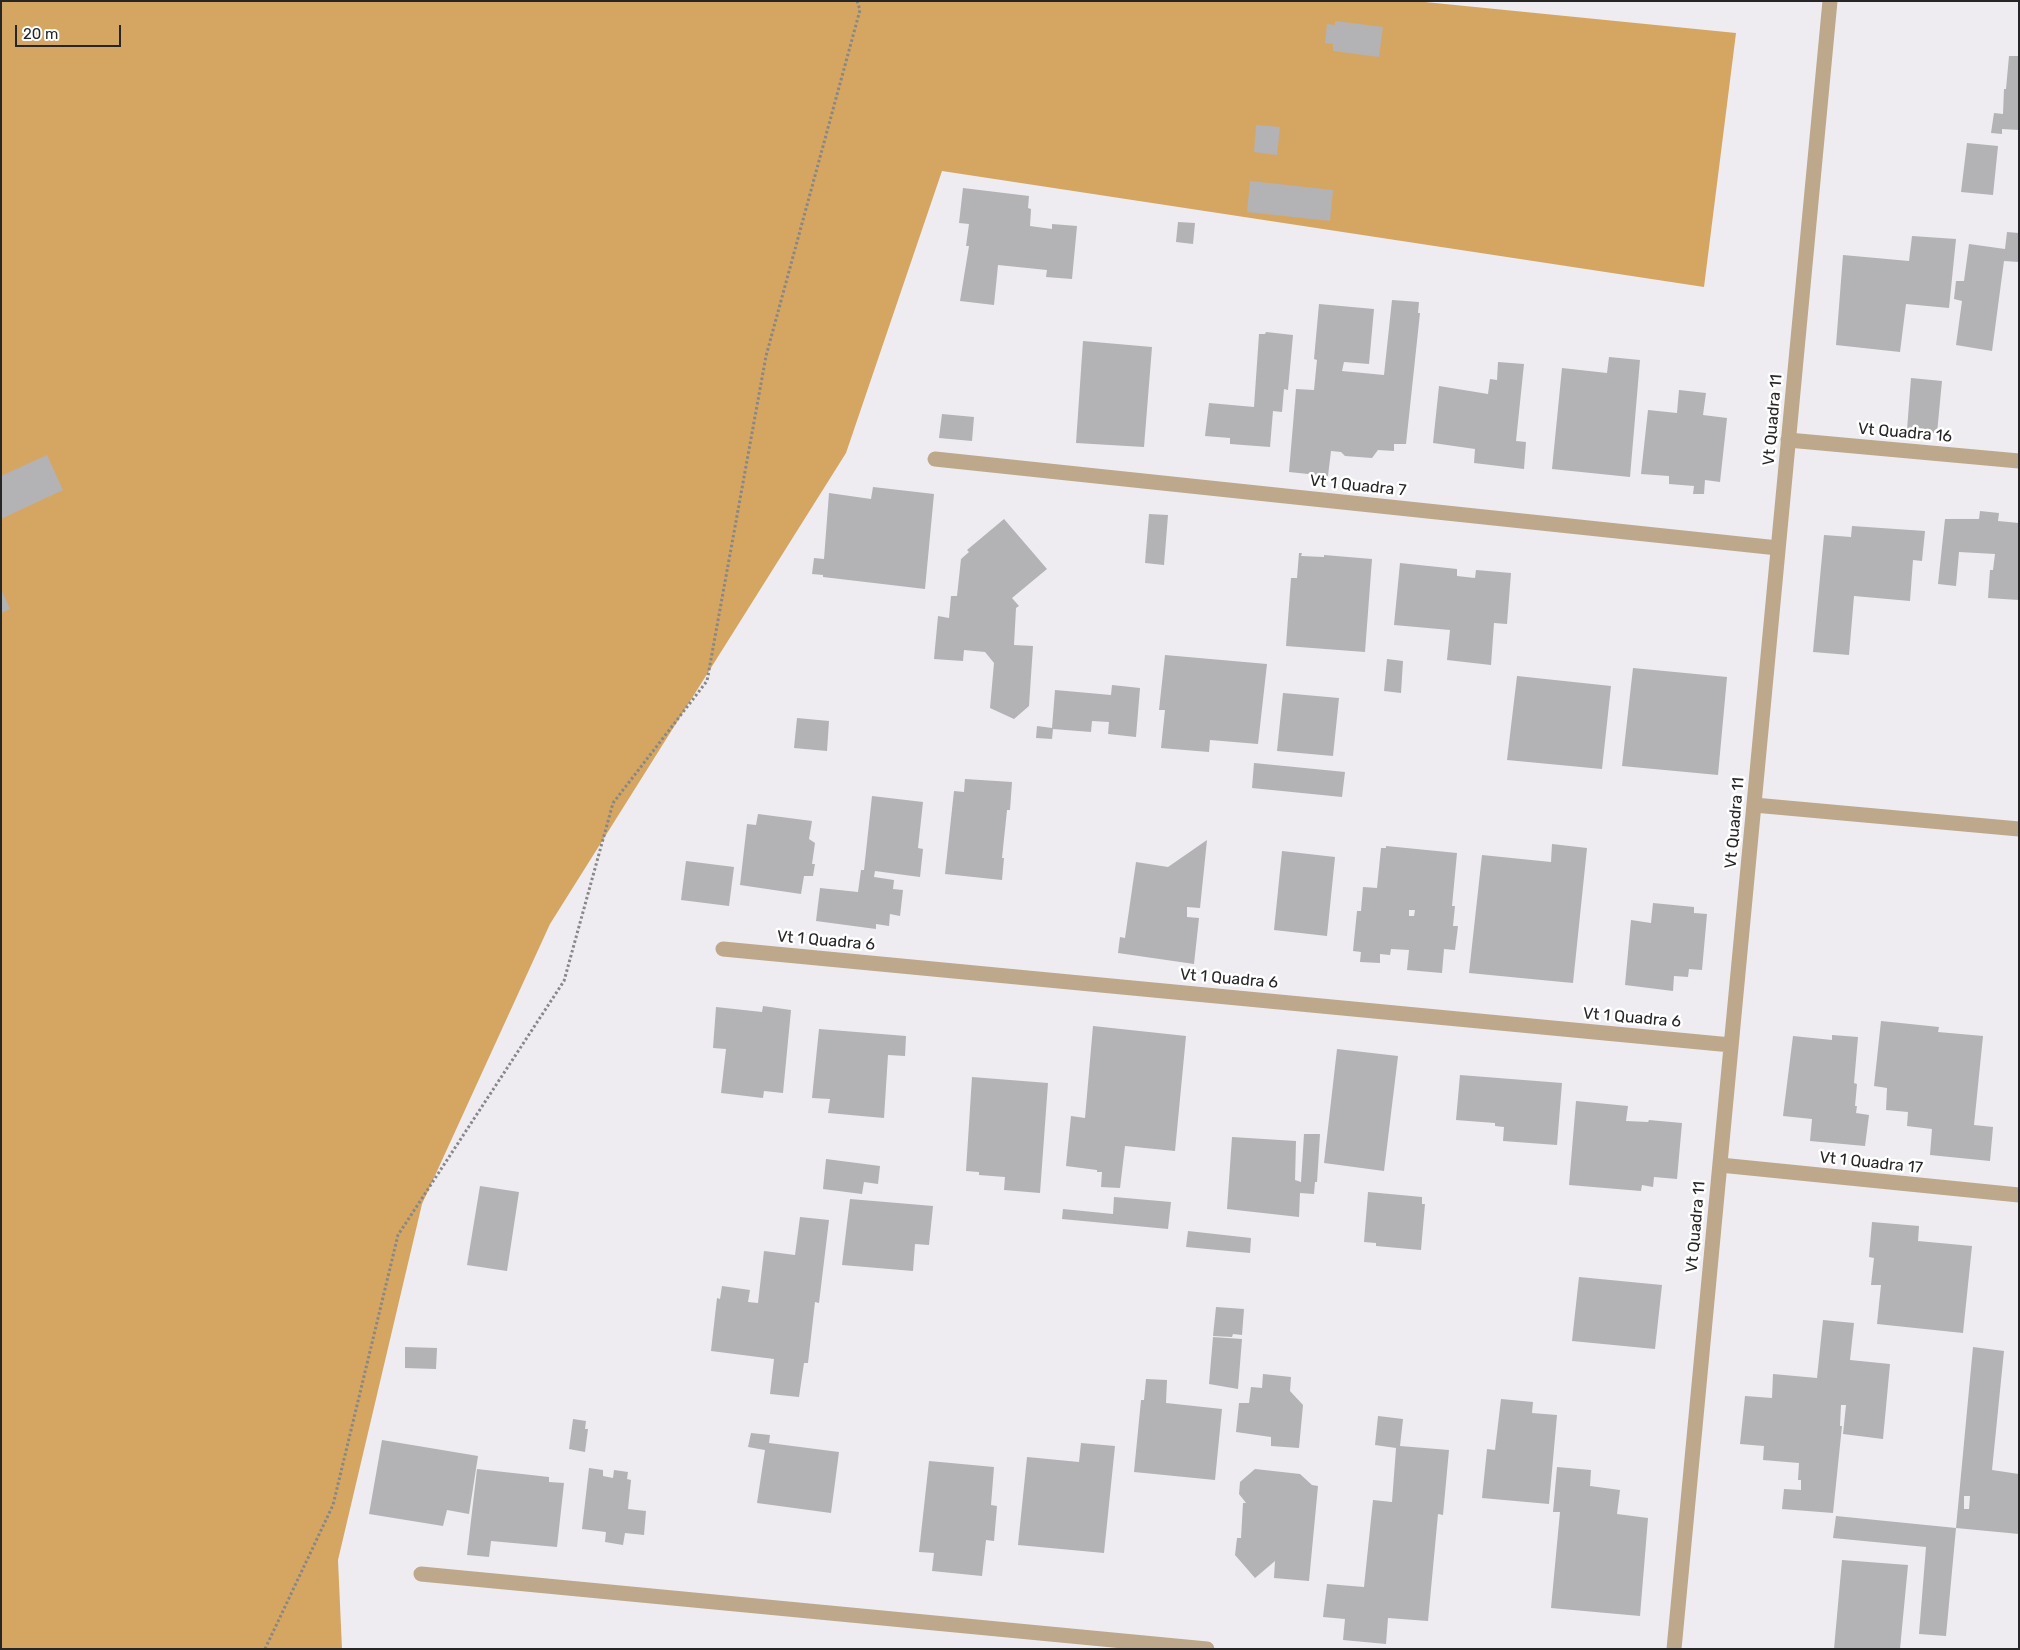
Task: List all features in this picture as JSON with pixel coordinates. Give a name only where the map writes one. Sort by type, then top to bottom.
[{"type":"street","name":"Vt Quadra 11","points":[[1674,1649],[1830,1]]},
{"type":"street","name":"Vt Quadra 16","points":[[1788,440],[2019,461]]},
{"type":"street","name":"Vt 1 Quadra 7","points":[[935,459],[1778,548]]},
{"type":"street","points":[[1754,805],[2019,829]]},
{"type":"street","name":"Vt 1 Quadra 6","points":[[723,948],[1731,1045]]},
{"type":"street","name":"Vt 1 Quadra 17","points":[[1720,1165],[2019,1195]]},
{"type":"street","points":[[421,1574],[1207,1649]]},
{"type":"path","points":[[265,1649],[333,1505],[398,1235],[564,981],[613,803],[707,681],[766,356],[860,10],[857,1]]},
{"type":"shaded area","points":[[1,1],[1415,1],[1736,33],[1704,287],[942,171],[846,453],[550,924],[422,1204],[338,1560],[342,1649],[1,1649]]},
{"type":"building","points":[[1335,21],[1383,27],[1379,57],[1333,51],[1333,44],[1325,43],[1327,24],[1335,25]]},
{"type":"building","points":[[2009,56],[2019,56],[2019,130],[2002,129],[2002,134],[1991,133],[1994,113],[2003,114],[2004,89],[2006,89]]},
{"type":"building","points":[[1256,125],[1280,127],[1277,155],[1254,152]]},
{"type":"building","points":[[1967,143],[1998,146],[1993,195],[1961,192]]},
{"type":"building","points":[[1250,181],[1333,190],[1330,221],[1247,212]]},
{"type":"building","points":[[963,188],[1029,196],[1028,208],[1031,209],[1030,226],[1052,229],[1052,224],[1077,226],[1072,279],[1046,277],[1047,270],[998,265],[994,305],[960,301],[969,246],[966,246],[969,224],[959,223]]},
{"type":"building","points":[[1178,222],[1195,223],[1193,244],[1176,242]]},
{"type":"building","points":[[2007,232],[2019,233],[2019,262],[2004,261],[1992,351],[1956,345],[1962,301],[1954,299],[1956,281],[1964,281],[1969,244],[2005,249]]},
{"type":"building","points":[[1912,236],[1956,239],[1949,308],[1906,304],[1900,352],[1836,345],[1843,255],[1909,261]]},
{"type":"building","points":[[1392,300],[1419,302],[1418,313],[1420,313],[1406,444],[1394,444],[1394,451],[1378,450],[1372,458],[1345,456],[1341,452],[1331,451],[1328,476],[1289,472],[1296,389],[1314,390],[1317,360],[1314,359],[1319,304],[1374,309],[1369,364],[1344,362],[1342,371],[1384,375]]},
{"type":"building","points":[[1266,332],[1293,335],[1288,390],[1284,389],[1282,412],[1273,411],[1270,447],[1230,444],[1230,438],[1205,436],[1209,403],[1254,407],[1259,334],[1265,334]]},
{"type":"building","points":[[1083,341],[1152,347],[1144,447],[1076,443]]},
{"type":"building","points":[[1609,357],[1640,360],[1630,477],[1552,469],[1562,368],[1607,373]]},
{"type":"building","points":[[1498,362],[1524,364],[1516,441],[1526,442],[1524,469],[1474,463],[1475,449],[1433,443],[1439,386],[1488,394],[1490,379],[1497,380]]},
{"type":"building","points":[[1911,378],[1942,381],[1937,433],[1907,430]]},
{"type":"building","points":[[1679,390],[1706,393],[1703,415],[1727,418],[1720,482],[1705,480],[1704,494],[1693,494],[1694,486],[1669,484],[1669,476],[1641,474],[1648,410],[1677,413]]},
{"type":"building","points":[[942,414],[974,417],[972,441],[939,438]]},
{"type":"building","points":[[47,455],[63,490],[1,519],[1,476]]},
{"type":"building","points":[[873,487],[934,494],[925,589],[823,577],[823,575],[812,574],[814,558],[824,559],[829,493],[871,499]]},
{"type":"building","points":[[1980,511],[1999,513],[1998,521],[2019,523],[2019,600],[1988,598],[1990,570],[1993,570],[1995,554],[1959,552],[1956,586],[1938,584],[1945,519],[1979,519]]},
{"type":"building","points":[[1149,514],[1168,515],[1164,565],[1145,563]]},
{"type":"building","points":[[1004,519],[1047,569],[1012,598],[1019,606],[1016,608],[1014,645],[1033,646],[1029,706],[1014,719],[990,708],[994,663],[985,652],[964,650],[963,661],[934,659],[938,616],[949,618],[951,596],[957,596],[961,559],[969,552],[967,550]]},
{"type":"building","points":[[1852,526],[1925,531],[1922,561],[1913,560],[1910,601],[1854,596],[1849,655],[1813,652],[1824,535],[1851,537]]},
{"type":"building","points":[[1299,553],[1302,553],[1301,556],[1324,557],[1324,555],[1372,559],[1365,652],[1286,646],[1291,578],[1297,578]]},
{"type":"building","points":[[1400,563],[1457,569],[1457,576],[1475,578],[1476,570],[1511,573],[1507,624],[1494,623],[1491,665],[1447,660],[1450,630],[1394,625]]},
{"type":"building","points":[[1,589],[10,609],[1,613]]},
{"type":"building","points":[[1165,655],[1267,664],[1258,744],[1210,740],[1209,752],[1161,748],[1165,710],[1159,710]]},
{"type":"building","points":[[1387,659],[1403,661],[1401,693],[1384,691]]},
{"type":"building","points":[[1633,668],[1727,677],[1718,775],[1622,766]]},
{"type":"building","points":[[1517,676],[1611,686],[1602,769],[1507,760]]},
{"type":"building","points":[[1112,685],[1140,688],[1136,737],[1108,734],[1109,722],[1092,721],[1091,732],[1053,729],[1052,739],[1036,738],[1037,726],[1052,728],[1055,690],[1111,695]]},
{"type":"building","points":[[1283,693],[1339,698],[1333,756],[1277,751]]},
{"type":"building","points":[[797,718],[829,721],[827,751],[794,748]]},
{"type":"building","points":[[1254,763],[1345,772],[1342,797],[1252,788]]},
{"type":"building","points":[[965,779],[1012,782],[1010,810],[1007,810],[1002,858],[1004,858],[1002,880],[945,874],[954,791],[964,792]]},
{"type":"building","points":[[872,796],[923,802],[918,848],[923,849],[920,877],[875,871],[874,877],[894,880],[893,889],[903,890],[900,916],[890,914],[889,926],[876,924],[876,929],[816,921],[820,888],[858,892],[861,870],[864,870]]},
{"type":"building","points":[[758,814],[812,821],[809,839],[815,843],[812,864],[815,864],[813,876],[804,876],[801,894],[740,885],[747,824],[756,825]]},
{"type":"building","points":[[1207,840],[1200,908],[1187,907],[1187,917],[1199,918],[1194,964],[1118,953],[1120,937],[1125,938],[1136,862],[1168,867]]},
{"type":"building","points":[[1552,844],[1587,848],[1573,983],[1469,973],[1482,855],[1551,862]]},
{"type":"building","points":[[1386,846],[1457,853],[1452,906],[1455,906],[1453,926],[1458,926],[1455,950],[1444,949],[1442,973],[1407,970],[1409,950],[1391,949],[1390,955],[1380,954],[1380,963],[1360,962],[1361,952],[1353,951],[1357,911],[1361,911],[1363,887],[1377,888],[1381,848],[1386,848]],"holes":[[[1409,910],[1415,910],[1414,916],[1409,916]]]},
{"type":"building","points":[[1282,851],[1335,857],[1327,936],[1274,930]]},
{"type":"building","points":[[686,861],[734,867],[729,906],[681,900]]},
{"type":"building","points":[[1653,903],[1694,907],[1694,913],[1707,914],[1702,970],[1689,969],[1688,977],[1674,976],[1673,991],[1625,985],[1631,920],[1651,923]]},
{"type":"building","points":[[763,1006],[791,1010],[783,1093],[764,1091],[763,1098],[721,1093],[726,1049],[713,1048],[716,1007],[762,1012]]},
{"type":"building","points":[[1881,1021],[1939,1027],[1938,1032],[1983,1036],[1974,1125],[1993,1127],[1990,1161],[1930,1155],[1932,1129],[1907,1126],[1908,1112],[1886,1110],[1887,1088],[1874,1086]]},
{"type":"building","points":[[1093,1026],[1186,1036],[1175,1151],[1125,1146],[1120,1188],[1101,1187],[1102,1172],[1066,1166],[1071,1116],[1085,1118]]},
{"type":"building","points":[[819,1029],[906,1036],[905,1056],[888,1055],[884,1118],[828,1113],[830,1099],[812,1098]]},
{"type":"building","points":[[1832,1035],[1858,1037],[1854,1083],[1857,1084],[1855,1106],[1857,1106],[1856,1113],[1869,1115],[1865,1146],[1810,1141],[1812,1119],[1783,1116],[1793,1036],[1832,1040]]},
{"type":"building","points":[[1337,1049],[1398,1056],[1384,1171],[1324,1163]]},
{"type":"building","points":[[1460,1075],[1562,1083],[1557,1145],[1503,1141],[1504,1127],[1495,1126],[1495,1123],[1456,1120]]},
{"type":"building","points":[[972,1077],[1048,1083],[1040,1193],[1004,1190],[1005,1177],[979,1175],[979,1172],[966,1171]]},
{"type":"building","points":[[1576,1101],[1628,1106],[1626,1121],[1648,1122],[1649,1120],[1682,1123],[1677,1179],[1654,1177],[1653,1187],[1642,1185],[1641,1191],[1569,1185]]},
{"type":"building","points":[[1304,1134],[1320,1134],[1317,1182],[1315,1182],[1314,1194],[1300,1193],[1299,1217],[1227,1209],[1232,1137],[1296,1141],[1295,1180],[1301,1182]]},
{"type":"building","points":[[826,1159],[880,1166],[878,1184],[864,1182],[862,1194],[823,1189]]},
{"type":"building","points":[[480,1186],[519,1192],[507,1271],[467,1265]]},
{"type":"building","points":[[1368,1192],[1422,1197],[1422,1204],[1425,1204],[1421,1250],[1376,1246],[1376,1243],[1364,1242]]},
{"type":"building","points":[[1114,1197],[1171,1202],[1168,1229],[1062,1219],[1063,1209],[1113,1214]]},
{"type":"building","points":[[850,1199],[933,1206],[929,1245],[915,1244],[913,1271],[842,1265]]},
{"type":"building","points":[[800,1217],[829,1220],[819,1303],[815,1302],[808,1363],[804,1363],[799,1397],[770,1394],[774,1359],[711,1351],[717,1298],[720,1299],[722,1286],[750,1290],[748,1302],[758,1303],[764,1251],[795,1255]]},
{"type":"building","points":[[1872,1222],[1919,1226],[1918,1241],[1972,1246],[1963,1333],[1877,1324],[1881,1285],[1871,1285],[1874,1258],[1869,1257]]},
{"type":"building","points":[[1188,1231],[1251,1238],[1250,1253],[1186,1247]]},
{"type":"building","points":[[1579,1277],[1662,1285],[1655,1349],[1572,1341]]},
{"type":"building","points":[[1216,1307],[1244,1309],[1242,1335],[1233,1334],[1232,1337],[1213,1336]]},
{"type":"building","points":[[1823,1320],[1854,1323],[1850,1360],[1890,1364],[1883,1439],[1843,1434],[1846,1405],[1841,1405],[1840,1426],[1842,1426],[1833,1513],[1782,1509],[1784,1489],[1801,1490],[1801,1480],[1798,1480],[1799,1463],[1763,1460],[1764,1446],[1740,1444],[1745,1396],[1772,1398],[1773,1374],[1817,1378]]},
{"type":"building","points":[[1213,1337],[1242,1339],[1238,1389],[1209,1384]]},
{"type":"building","points":[[405,1347],[437,1348],[436,1369],[405,1368]]},
{"type":"building","points":[[1973,1347],[2004,1351],[1992,1470],[2019,1474],[2019,1534],[1956,1528]],"holes":[[[1964,1496],[1970,1496],[1969,1509],[1964,1509]]]},
{"type":"building","points":[[1263,1374],[1291,1377],[1290,1391],[1303,1405],[1299,1448],[1271,1446],[1271,1437],[1236,1432],[1239,1403],[1249,1403],[1251,1387],[1262,1388]]},
{"type":"building","points":[[1146,1379],[1167,1380],[1166,1403],[1222,1409],[1215,1480],[1134,1472],[1141,1400],[1144,1400]]},
{"type":"building","points":[[1501,1399],[1533,1402],[1532,1413],[1557,1415],[1549,1504],[1482,1498],[1487,1449],[1495,1450]]},
{"type":"building","points":[[1378,1416],[1403,1419],[1400,1446],[1449,1450],[1443,1515],[1438,1514],[1428,1621],[1388,1618],[1386,1644],[1343,1640],[1345,1619],[1323,1617],[1327,1584],[1364,1587],[1373,1500],[1392,1502],[1396,1448],[1375,1445]]},
{"type":"building","points":[[573,1419],[586,1421],[585,1429],[588,1429],[585,1452],[569,1449]]},
{"type":"building","points":[[751,1433],[770,1435],[769,1443],[839,1452],[831,1513],[757,1503],[765,1450],[748,1447]]},
{"type":"building","points":[[382,1440],[478,1456],[469,1514],[447,1510],[443,1526],[369,1514]]},
{"type":"building","points":[[1081,1443],[1115,1446],[1104,1553],[1018,1545],[1027,1457],[1079,1462]]},
{"type":"building","points":[[929,1461],[994,1467],[991,1505],[997,1506],[994,1541],[986,1540],[982,1576],[932,1571],[934,1553],[919,1552]]},
{"type":"building","points":[[1557,1467],[1591,1470],[1590,1486],[1620,1490],[1617,1514],[1648,1518],[1640,1616],[1551,1608],[1560,1512],[1553,1512]]},
{"type":"building","points":[[589,1468],[603,1470],[603,1476],[613,1478],[614,1470],[628,1472],[627,1479],[631,1480],[628,1509],[646,1511],[644,1535],[625,1533],[623,1545],[605,1542],[606,1532],[582,1529]]},
{"type":"building","points":[[477,1469],[549,1477],[549,1482],[564,1483],[557,1547],[491,1541],[489,1557],[467,1555]]},
{"type":"building","points":[[1255,1469],[1300,1474],[1312,1485],[1318,1486],[1309,1581],[1274,1578],[1275,1561],[1255,1578],[1235,1555],[1237,1538],[1241,1538],[1243,1503],[1246,1503],[1239,1494],[1240,1482]]},
{"type":"building","points":[[1836,1516],[1956,1528],[1946,1636],[1919,1634],[1926,1547],[1833,1538]]},
{"type":"building","points":[[1842,1560],[1908,1565],[1900,1649],[1834,1649]]}]
